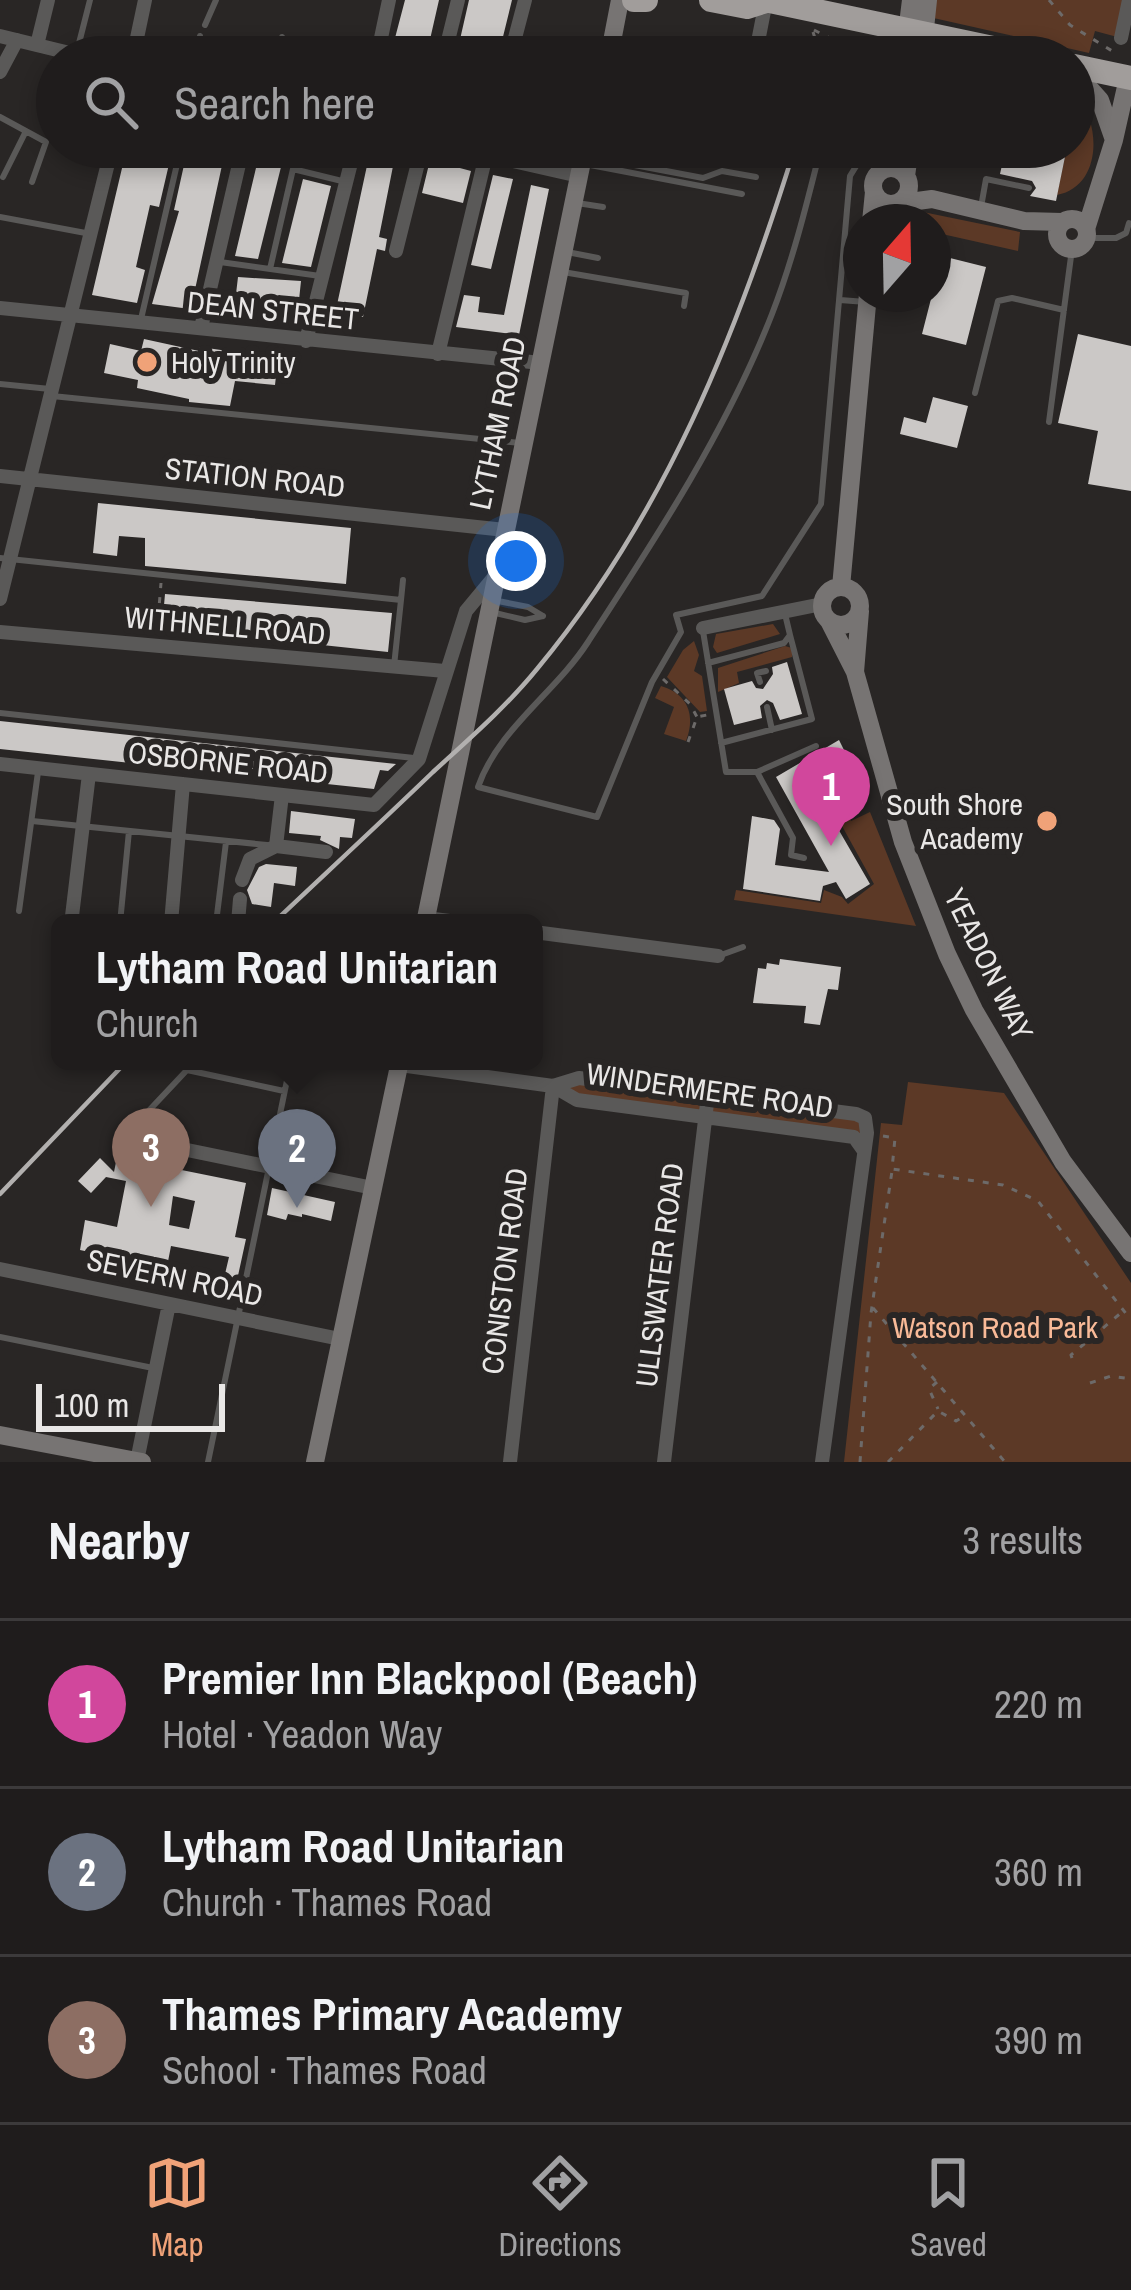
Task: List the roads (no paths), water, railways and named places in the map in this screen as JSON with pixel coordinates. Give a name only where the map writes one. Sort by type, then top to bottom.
[{"type":"highway","points":[[635,0],[646,0]]},
{"type":"highway","points":[[711,0],[747,7],[765,0],[943,36]]},
{"type":"highway","points":[[1095,70],[1125,73]]},
{"type":"street","points":[[39,36],[48,0]]},
{"type":"street","points":[[137,36],[145,0]]},
{"type":"street","points":[[381,36],[389,0]]},
{"type":"street","points":[[449,36],[458,0]]},
{"type":"street","points":[[516,36],[525,0]]},
{"type":"street","points":[[614,36],[620,0]]},
{"type":"street","points":[[618,36],[635,0]]},
{"type":"street","points":[[759,36],[765,0]]},
{"type":"street","points":[[906,36],[910,0]]},
{"type":"street","points":[[924,36],[928,0]]},
{"type":"street","points":[[1121,38],[1130,1]]},
{"type":"street","points":[[0,36],[36,45]]},
{"type":"street","points":[[0,72],[17,40]]},
{"type":"street","points":[[873,204],[876,177],[900,175],[932,200],[1072,233],[1114,140],[1125,73]]},
{"type":"street","points":[[1095,94],[1114,140]]},
{"type":"street","points":[[1114,140],[1131,116]]},
{"type":"street","points":[[0,599],[4,559],[32,480],[107,168]]},
{"type":"street","points":[[201,328],[238,168]]},
{"type":"street","points":[[306,341],[350,168]]},
{"type":"street","points":[[396,251],[417,168]]},
{"type":"street","points":[[438,354],[482,168]]},
{"type":"street","name":"LYTHAM ROAD","points":[[427,914],[580,168]]},
{"type":"street","points":[[896,204],[906,194],[899,168]]},
{"type":"street","points":[[900,175],[902,168]]},
{"type":"street","points":[[874,192],[883,204]]},
{"type":"street","points":[[915,204],[932,200]]},
{"type":"street","name":"DEAN STREET","points":[[0,308],[541,363]]},
{"type":"street","points":[[841,587],[866,312]]},
{"type":"street","name":"STATION ROAD","points":[[0,476],[505,530]]},
{"type":"street","points":[[422,753],[466,610],[495,577]]},
{"type":"street","points":[[703,628],[784,612],[826,612],[847,624],[860,606],[857,595],[841,587]]},
{"type":"street","points":[[826,612],[826,594],[841,587]]},
{"type":"street","name":"YEADON WAY","points":[[855,672],[860,606]]},
{"type":"street","name":"YEADON WAY","points":[[826,612],[855,672],[916,880],[965,992],[1063,1162],[1131,1253]]},
{"type":"street","name":"WITHNELL ROAD","points":[[0,632],[445,671]]},
{"type":"street","name":"OSBORNE ROAD","points":[[0,764],[374,805],[422,753]]},
{"type":"street","points":[[72,914],[88,774]]},
{"type":"street","points":[[172,914],[183,784]]},
{"type":"street","points":[[276,846],[282,795]]},
{"type":"street","points":[[242,880],[250,859],[276,846],[326,852]]},
{"type":"street","points":[[239,914],[240,899]]},
{"type":"street","points":[[543,933],[718,956]]},
{"type":"street","points":[[315,1462],[398,1070]]},
{"type":"street","name":"WINDERMERE ROAD","points":[[447,1070],[553,1086],[577,1100],[854,1137],[864,1151]]},
{"type":"street","name":"WINDERMERE ROAD","points":[[553,1086],[578,1078],[856,1114],[867,1121],[864,1151]]},
{"type":"street","name":"CONISTON ROAD","points":[[510,1462],[553,1086]]},
{"type":"street","name":"ULLSWATER ROAD","points":[[664,1462],[708,1095]]},
{"type":"street","points":[[124,1137],[373,1188]]},
{"type":"street","points":[[822,1462],[864,1151]]},
{"type":"street","name":"SEVERN ROAD","points":[[0,1269],[340,1339]]},
{"type":"street","points":[[0,1435],[68,1455],[140,1461],[170,1304]]},
{"type":"lane","points":[[81,36],[90,0]]},
{"type":"lane","points":[[205,25],[215,0]]},
{"type":"lane","points":[[0,117],[36,136]]},
{"type":"lane","points":[[3,177],[26,131]]},
{"type":"lane","points":[[32,182],[37,168]]},
{"type":"lane","points":[[140,322],[176,168]]},
{"type":"lane","points":[[620,168],[742,194]]},
{"type":"lane","points":[[636,168],[704,178],[722,171],[756,178]]},
{"type":"lane","points":[[815,168],[772,315],[701,460],[575,662],[500,746],[478,787],[597,817],[656,675],[682,632],[676,614],[762,596],[821,504],[850,176],[855,168]]},
{"type":"lane","points":[[270,269],[293,169],[346,182]]},
{"type":"lane","points":[[980,211],[986,179],[1029,188]]},
{"type":"lane","points":[[574,202],[603,208]]},
{"type":"lane","points":[[0,217],[91,235]]},
{"type":"lane","points":[[1049,422],[1072,233],[1116,238],[1126,233],[1130,223]]},
{"type":"lane","points":[[564,251],[598,258]]},
{"type":"lane","points":[[216,261],[322,276]]},
{"type":"lane","points":[[560,271],[686,293],[684,306]]},
{"type":"lane","points":[[975,393],[998,301],[1012,298],[1064,310]]},
{"type":"lane","points":[[0,384],[523,443]]},
{"type":"lane","points":[[4,559],[401,600]]},
{"type":"lane","points":[[394,667],[404,580]]},
{"type":"lane","points":[[488,606],[528,608],[543,616],[525,620],[488,606]]},
{"type":"lane","points":[[721,743],[812,719],[784,612]]},
{"type":"lane","points":[[703,628],[726,772],[757,772],[816,746]]},
{"type":"lane","points":[[708,663],[776,646],[790,635]]},
{"type":"lane","points":[[788,665],[798,662]]},
{"type":"lane","points":[[760,682],[757,673],[766,670]]},
{"type":"lane","points":[[791,678],[802,675]]},
{"type":"lane","points":[[795,692],[807,689]]},
{"type":"lane","points":[[799,706],[810,704]]},
{"type":"lane","points":[[771,711],[772,730]]},
{"type":"lane","points":[[0,712],[422,753]]},
{"type":"lane","points":[[20,911],[39,769]]},
{"type":"lane","points":[[757,772],[793,838],[791,855],[804,857]]},
{"type":"lane","points":[[32,821],[276,846]]},
{"type":"lane","points":[[121,914],[129,831]]},
{"type":"lane","points":[[217,914],[226,842]]},
{"type":"lane","points":[[718,956],[743,947]]},
{"type":"lane","points":[[124,1137],[187,1070],[284,1091]]},
{"type":"lane","points":[[208,1462],[289,1070]]},
{"type":"lane","points":[[0,1337],[156,1368]]},
{"type":"railway","points":[[283,914],[500,710],[582,610],[623,549],[692,421],[748,286],[788,168]]},
{"type":"railway","points":[[0,1194],[118,1070]]},
{"type":"place","name":"Holy Trinity","points":[[147,362]]},
{"type":"place","name":"South Shore Academy","points":[[1047,821]]},
{"type":"place","name":"Premier Inn Blackpool (Beach)","points":[[831,846]]},
{"type":"place","name":"Thames Primary Academy","points":[[151,1207]]},
{"type":"place","name":"Lytham Road Unitarian","points":[[297,1208]]},
{"type":"park label","name":"Watson Road Park","points":[[995,1327]]}]
